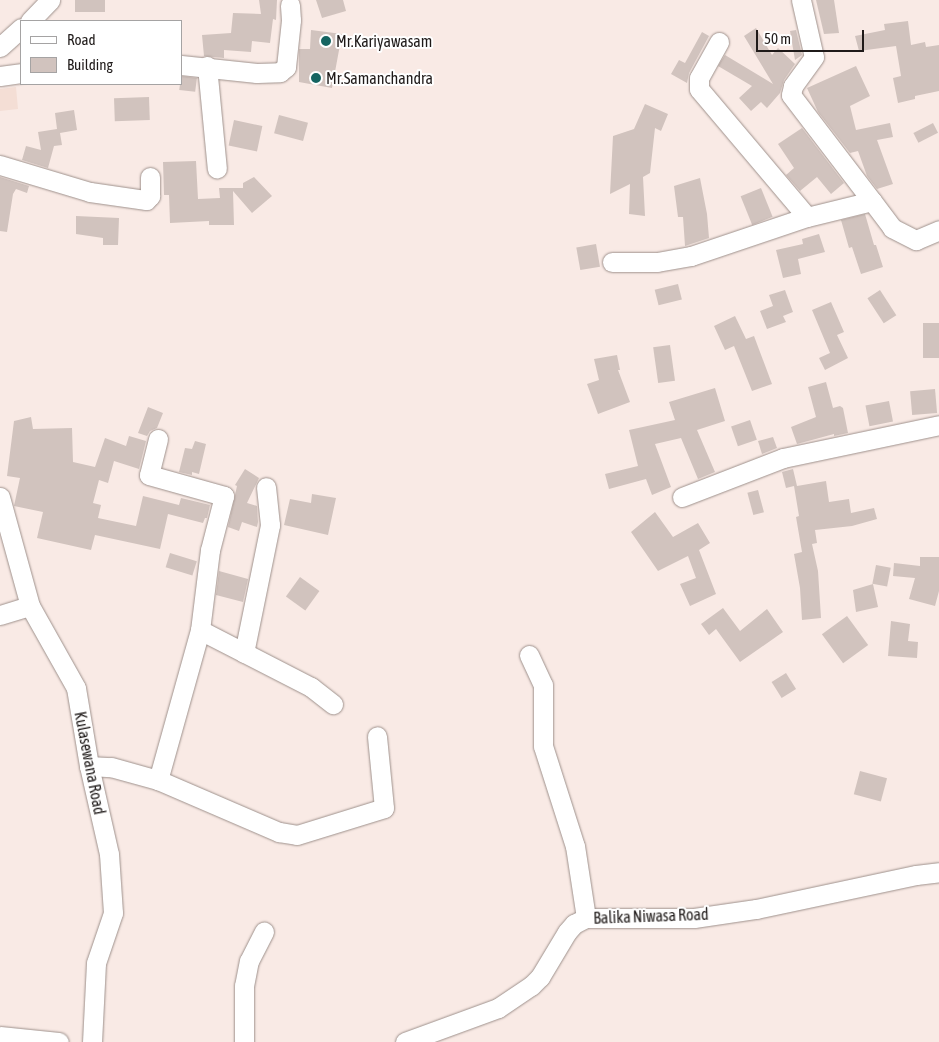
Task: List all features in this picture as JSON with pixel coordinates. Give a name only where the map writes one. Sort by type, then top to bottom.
[{"type":"street","points":[[31,20],[50,0]]},
{"type":"street","points":[[801,0],[814,57],[793,86],[791,96],[892,228],[916,240],[939,230]]},
{"type":"street","points":[[217,169],[193,65],[257,73],[280,72],[286,67],[291,20],[290,4]]},
{"type":"street","points":[[0,45],[20,29]]},
{"type":"street","points":[[719,42],[699,78],[698,88],[807,217]]},
{"type":"street","points":[[0,76],[20,73]]},
{"type":"street","points":[[0,165],[90,192],[146,200],[150,196],[150,177]]},
{"type":"street","points":[[612,262],[657,262],[691,256],[807,217],[872,201]]},
{"type":"street","points":[[682,497],[783,458],[939,425]]},
{"type":"street","points":[[158,439],[149,475],[224,496],[210,550],[200,630],[158,780]]},
{"type":"street","points":[[244,652],[270,525],[266,487]]},
{"type":"street","name":"Kulasewana Road","points":[[0,497],[30,606],[76,688],[89,766],[109,854],[113,914],[96,963],[92,1042]]},
{"type":"street","points":[[0,615],[30,606]]},
{"type":"street","points":[[200,630],[312,687],[333,704]]},
{"type":"street","points":[[529,654],[543,685],[544,746],[575,846],[586,918]]},
{"type":"street","points":[[89,766],[111,767],[158,780],[279,832],[297,835],[384,808],[377,736]]},
{"type":"street","name":"Balika Niwasa Road","points":[[405,1042],[498,1008],[535,981],[550,963],[567,932],[574,924],[586,918],[600,916],[651,919],[729,913],[804,900],[916,875],[939,872]]},
{"type":"street","points":[[244,1042],[244,986],[249,961],[264,932]]},
{"type":"street","points":[[0,1036],[59,1042]]},
{"type":"shaded area","points":[[16,87],[18,109],[0,111],[0,89]]},
{"type":"building","points":[[75,0],[105,0],[105,12],[75,12]]},
{"type":"building","points":[[259,0],[277,0],[276,20],[273,19],[270,43],[252,41],[251,52],[224,50],[224,58],[204,56],[202,35],[231,33],[233,13],[261,14]]},
{"type":"building","points":[[316,0],[343,0],[346,11],[322,18]]},
{"type":"building","points":[[816,0],[834,0],[839,33],[824,34]]},
{"type":"building","points":[[908,21],[911,45],[925,42],[926,47],[939,45],[939,91],[915,96],[915,99],[898,103],[893,78],[901,76],[896,46],[859,51],[855,36],[885,30],[884,24]]},
{"type":"building","points":[[756,28],[772,55],[778,48],[795,64],[784,80],[780,93],[767,108],[761,102],[751,111],[739,98],[752,86],[718,66],[725,55],[773,84],[744,36]]},
{"type":"building","points":[[311,30],[342,34],[332,88],[299,82],[299,49],[310,49]]},
{"type":"building","points":[[796,30],[802,55],[795,60],[790,31]]},
{"type":"building","points":[[702,32],[709,36],[689,73],[687,83],[671,74],[679,60],[685,63]]},
{"type":"building","points":[[856,66],[870,96],[850,106],[856,130],[890,123],[893,137],[877,140],[893,184],[877,189],[867,176],[858,151],[850,153],[818,112],[807,88]]},
{"type":"building","points":[[182,76],[197,78],[195,92],[179,90],[180,85],[182,85]]},
{"type":"building","points":[[149,97],[150,120],[115,121],[114,98]]},
{"type":"building","points":[[645,104],[668,114],[661,131],[655,128],[650,173],[643,177],[645,216],[629,214],[630,184],[610,194],[613,136],[634,129]]},
{"type":"building","points":[[74,110],[77,130],[60,133],[62,145],[54,146],[48,168],[22,160],[26,146],[41,150],[38,132],[57,129],[55,113]]},
{"type":"building","points":[[279,115],[308,123],[303,141],[274,133]]},
{"type":"building","points":[[234,120],[262,126],[257,151],[229,145]]},
{"type":"building","points":[[933,123],[938,133],[918,143],[913,133]]},
{"type":"building","points":[[802,128],[844,183],[831,194],[817,177],[800,191],[786,175],[794,168],[778,144]]},
{"type":"building","points":[[196,161],[198,199],[220,198],[219,188],[243,188],[243,183],[254,177],[272,196],[252,213],[233,191],[234,225],[209,225],[209,221],[170,223],[169,195],[164,195],[163,162]]},
{"type":"building","points":[[0,177],[29,186],[27,193],[16,189],[13,194],[7,232],[0,231]]},
{"type":"building","points":[[700,178],[707,214],[709,238],[685,246],[683,217],[678,217],[674,186]]},
{"type":"building","points":[[761,188],[773,217],[752,225],[741,196]]},
{"type":"building","points":[[865,214],[883,267],[861,274],[852,247],[849,248],[841,220]]},
{"type":"building","points":[[76,216],[119,218],[118,245],[103,245],[103,238],[76,234]]},
{"type":"building","points":[[819,234],[825,252],[798,259],[801,274],[783,278],[776,250],[803,244],[802,239]]},
{"type":"building","points":[[596,244],[600,267],[580,270],[576,247]]},
{"type":"building","points":[[678,284],[682,300],[659,305],[655,290]]},
{"type":"building","points":[[785,290],[793,312],[783,316],[786,322],[767,329],[760,311],[773,306],[769,295]]},
{"type":"building","points":[[880,290],[896,315],[884,323],[867,298]]},
{"type":"building","points":[[831,302],[844,332],[837,335],[848,358],[825,370],[819,358],[830,353],[812,310]]},
{"type":"building","points":[[735,316],[746,339],[754,336],[772,384],[752,391],[734,346],[725,350],[714,326]]},
{"type":"building","points":[[923,323],[939,323],[939,358],[923,358]]},
{"type":"building","points":[[670,345],[675,381],[658,383],[653,347]]},
{"type":"building","points":[[617,355],[620,370],[618,370],[630,402],[598,414],[587,384],[599,380],[594,359]]},
{"type":"building","points":[[826,382],[833,408],[840,406],[843,408],[848,433],[834,436],[834,434],[797,444],[791,427],[816,417],[808,387]]},
{"type":"building","points":[[715,388],[725,421],[697,430],[715,472],[698,479],[681,438],[655,444],[671,487],[652,495],[646,479],[609,489],[605,474],[638,466],[629,430],[675,420],[669,402]]},
{"type":"building","points":[[935,389],[937,413],[912,415],[910,391]]},
{"type":"building","points":[[889,401],[893,422],[869,426],[865,406]]},
{"type":"building","points":[[148,407],[163,413],[157,428],[150,431],[147,436],[138,433]]},
{"type":"building","points":[[31,417],[33,429],[72,428],[73,462],[95,467],[105,438],[126,446],[129,436],[146,441],[139,469],[114,461],[108,483],[99,480],[93,503],[101,505],[98,518],[136,526],[143,496],[179,505],[181,498],[210,505],[207,518],[205,518],[203,523],[168,514],[160,549],[95,535],[91,550],[37,538],[43,512],[14,506],[20,478],[7,476],[14,421]]},
{"type":"building","points":[[750,420],[757,440],[738,446],[731,427]]},
{"type":"building","points":[[773,437],[777,448],[762,454],[758,441]]},
{"type":"building","points":[[195,441],[206,444],[199,474],[192,472],[192,475],[179,472],[185,448],[192,449]]},
{"type":"building","points":[[245,469],[259,478],[247,503],[257,506],[258,522],[257,527],[242,522],[239,531],[228,527],[237,486],[235,485]]},
{"type":"building","points":[[793,469],[797,486],[826,481],[829,502],[849,499],[851,513],[874,508],[877,519],[852,526],[815,530],[817,543],[812,544],[818,571],[821,618],[802,620],[800,588],[794,554],[802,552],[796,517],[799,516],[794,486],[786,488],[782,472]]},
{"type":"building","points":[[758,490],[764,512],[753,515],[747,493]]},
{"type":"building","points":[[312,494],[336,498],[328,535],[284,525],[290,499],[311,503]]},
{"type":"building","points":[[655,512],[673,537],[698,523],[710,543],[699,550],[716,594],[690,606],[680,584],[696,578],[688,556],[658,571],[631,532]]},
{"type":"building","points":[[170,553],[197,561],[192,576],[166,567]]},
{"type":"building","points":[[920,557],[939,557],[939,591],[935,606],[909,599],[915,578],[893,576],[894,563],[920,566]]},
{"type":"building","points":[[876,565],[891,568],[887,587],[872,584]]},
{"type":"building","points":[[219,571],[248,579],[243,602],[216,595]]},
{"type":"building","points":[[300,577],[319,591],[305,611],[286,596]]},
{"type":"building","points":[[873,584],[878,607],[856,612],[853,590]]},
{"type":"building","points":[[723,608],[740,631],[767,609],[783,632],[740,662],[716,629],[709,635],[701,624]]},
{"type":"building","points":[[847,616],[868,645],[843,663],[822,634]]},
{"type":"building","points":[[891,621],[910,624],[908,641],[918,642],[917,658],[888,656]]},
{"type":"building","points":[[786,673],[796,689],[782,698],[772,682]]},
{"type":"building","points":[[860,771],[887,778],[881,801],[854,794]]},
{"type":"place","name":"Mr.Kariyawasam","points":[[326,41]]},
{"type":"place","name":"Mr.Samanchandra","points":[[316,78]]}]
